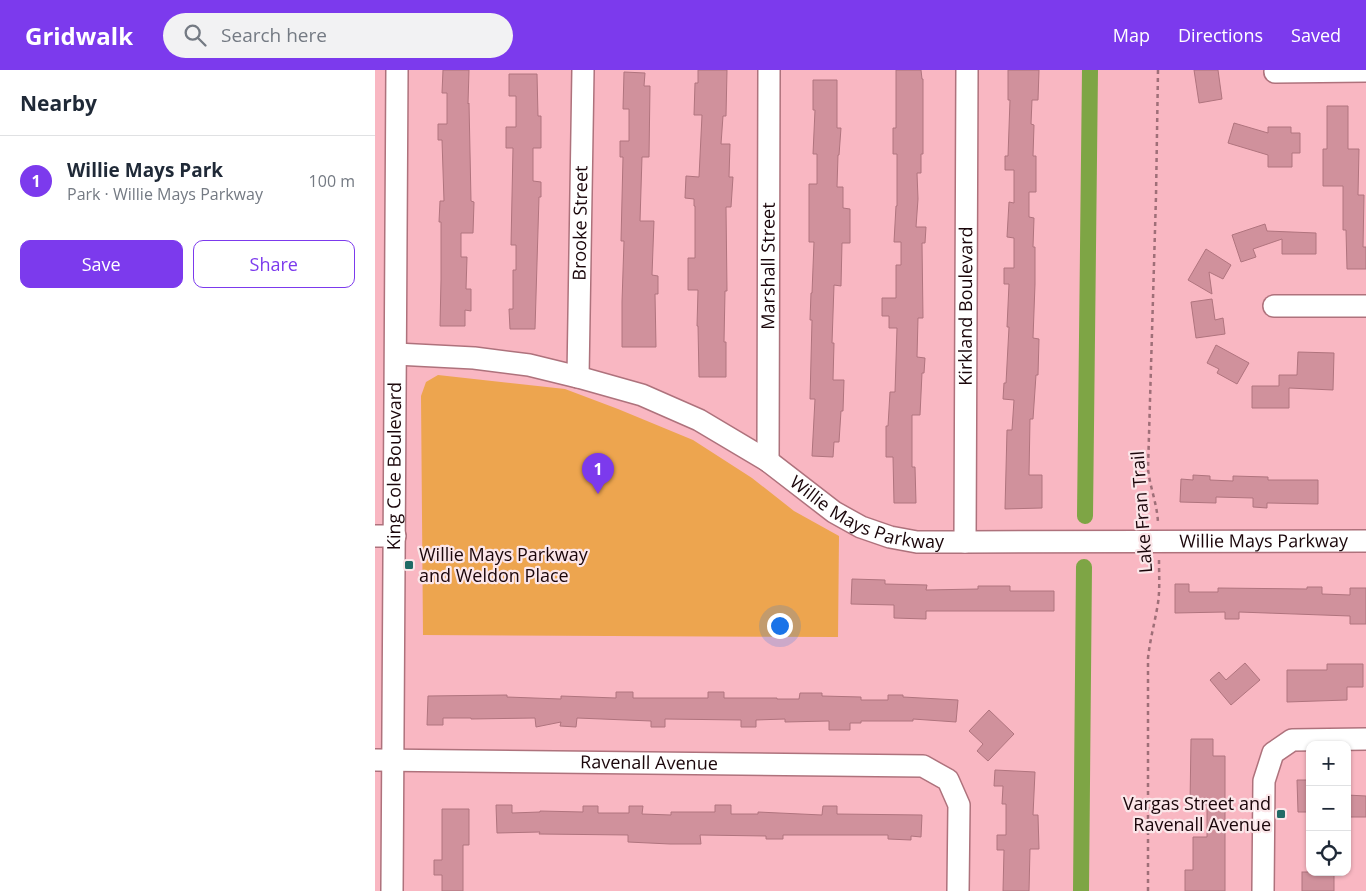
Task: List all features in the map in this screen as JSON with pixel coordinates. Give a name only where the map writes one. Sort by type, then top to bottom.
[{"type":"street","name":"King Cole Boulevard","points":[[392,891],[384,760],[385,536],[395,354],[397,70]]},
{"type":"street","name":"Brooke Street","points":[[578,377],[583,70]]},
{"type":"street","name":"Marshall Street","points":[[768,461],[769,70]]},
{"type":"street","name":"Kirkland Boulevard","points":[[965,542],[967,70]]},
{"type":"street","points":[[1275,72],[1366,71]]},
{"type":"street","points":[[1274,306],[1366,306]]},
{"type":"street","name":"Willie Mays Parkway","points":[[395,354],[474,358],[529,365],[642,395],[699,420],[768,461],[835,512],[861,527],[890,537],[917,542],[1366,541]]},
{"type":"street","points":[[1263,891],[1264,781],[1273,753],[1292,740],[1366,739]]},
{"type":"street","name":"Ravenall Avenue","points":[[384,760],[923,766],[948,780],[959,805],[957,891]]},
{"type":"path","name":"Lake Fran Trail","points":[[1148,891],[1148,658],[1159,593],[1157,511],[1149,483],[1148,469],[1158,70]]},
{"type":"shaded area","points":[[438,375],[565,389],[693,440],[752,478],[794,511],[839,536],[838,637],[423,635],[421,396],[426,382]]},
{"type":"building","points":[[443,70],[469,70],[468,104],[471,201],[474,202],[473,233],[461,233],[461,257],[467,257],[466,289],[471,289],[471,311],[465,310],[465,326],[440,326],[441,222],[439,222],[440,201],[444,201],[442,140],[438,140],[438,124],[447,124],[447,93],[442,93]]},
{"type":"building","points":[[698,70],[727,70],[726,116],[723,116],[721,144],[730,144],[729,177],[733,177],[731,207],[726,207],[727,291],[725,291],[724,342],[726,342],[726,377],[699,377],[698,290],[688,290],[688,258],[695,258],[695,206],[694,199],[685,198],[686,176],[699,177],[702,115],[694,115],[695,83],[698,83]]},
{"type":"building","points":[[896,70],[921,70],[923,79],[923,154],[921,154],[921,173],[917,173],[916,227],[926,227],[925,243],[922,243],[923,318],[918,318],[917,357],[925,358],[924,373],[922,373],[920,415],[912,415],[912,467],[915,467],[916,503],[894,503],[893,457],[886,457],[886,426],[888,426],[890,392],[895,392],[897,328],[889,328],[889,316],[882,316],[882,298],[896,298],[896,265],[901,265],[901,242],[894,242],[897,206],[897,154],[893,154],[893,128],[896,128]]},
{"type":"building","points":[[1008,70],[1039,70],[1038,100],[1032,100],[1031,124],[1034,125],[1033,156],[1036,156],[1036,192],[1029,192],[1029,217],[1034,218],[1033,247],[1035,247],[1033,338],[1039,339],[1038,375],[1036,375],[1033,419],[1030,419],[1029,475],[1042,475],[1042,508],[1005,509],[1007,430],[1012,430],[1014,400],[1003,399],[1004,383],[1006,383],[1009,327],[1007,327],[1009,284],[1004,284],[1004,268],[1014,268],[1014,238],[1007,237],[1009,202],[1014,203],[1014,170],[1005,170],[1005,156],[1008,156],[1010,100],[1008,100]]},
{"type":"building","points":[[1194,70],[1218,70],[1222,99],[1199,103]]},
{"type":"building","points":[[624,72],[645,73],[644,86],[650,86],[649,157],[642,157],[640,221],[654,221],[652,275],[658,276],[658,294],[655,294],[656,347],[622,347],[624,241],[621,241],[623,157],[620,157],[620,141],[629,141],[629,109],[623,109]]},
{"type":"building","points":[[509,74],[537,74],[538,116],[541,116],[541,148],[533,148],[533,181],[541,182],[541,197],[539,197],[535,329],[510,329],[509,309],[513,309],[513,270],[516,270],[516,245],[511,245],[513,148],[506,148],[506,127],[516,127],[516,96],[509,96]]},
{"type":"building","points":[[813,80],[837,80],[837,128],[841,128],[837,187],[843,187],[843,208],[850,209],[850,243],[842,243],[841,286],[834,285],[833,380],[844,380],[839,442],[834,442],[833,457],[812,456],[815,399],[810,399],[812,320],[810,320],[814,242],[809,242],[809,184],[817,184],[817,154],[813,154],[815,110],[813,110]]},
{"type":"building","points":[[1327,106],[1348,106],[1348,149],[1359,149],[1358,195],[1364,195],[1363,247],[1366,247],[1366,269],[1347,269],[1346,230],[1343,230],[1343,186],[1323,186],[1323,149],[1327,149]]},
{"type":"building","points":[[1234,123],[1268,133],[1268,127],[1291,127],[1291,133],[1300,133],[1300,153],[1292,153],[1292,167],[1268,167],[1268,155],[1228,143]]},
{"type":"building","points":[[1265,224],[1267,231],[1316,233],[1316,254],[1282,254],[1282,239],[1253,249],[1256,257],[1241,262],[1232,235]]},
{"type":"building","points":[[1206,249],[1231,265],[1223,279],[1209,272],[1212,294],[1188,280]]},
{"type":"building","points":[[1212,299],[1215,320],[1223,318],[1225,334],[1196,338],[1191,302]]},
{"type":"building","points":[[1216,345],[1249,363],[1237,384],[1217,373],[1219,369],[1207,363]]},
{"type":"building","points":[[1298,352],[1334,353],[1333,390],[1289,388],[1289,408],[1252,408],[1252,386],[1279,386],[1279,375],[1297,375]]},
{"type":"building","points":[[1193,475],[1210,476],[1210,480],[1233,481],[1233,476],[1268,477],[1268,480],[1318,480],[1318,504],[1267,503],[1267,508],[1253,507],[1253,498],[1216,497],[1216,503],[1180,502],[1181,479],[1193,480]]},
{"type":"building","points":[[852,579],[885,580],[885,584],[927,585],[926,590],[978,589],[978,586],[1010,586],[1010,591],[1054,591],[1054,611],[926,611],[926,619],[894,618],[894,605],[851,604]]},
{"type":"building","points":[[1175,584],[1189,584],[1189,592],[1218,592],[1218,588],[1307,589],[1307,587],[1322,587],[1322,594],[1350,595],[1350,588],[1366,588],[1366,624],[1350,624],[1350,616],[1239,612],[1239,619],[1225,619],[1225,612],[1175,613]]},
{"type":"building","points":[[1245,663],[1260,680],[1231,705],[1210,680],[1219,672],[1226,680]]},
{"type":"building","points":[[1327,664],[1363,664],[1363,687],[1347,687],[1347,700],[1287,702],[1287,670],[1327,670]]},
{"type":"building","points":[[616,692],[633,692],[633,698],[708,698],[708,692],[724,692],[724,698],[799,699],[800,693],[822,693],[822,696],[861,697],[861,700],[888,700],[888,695],[903,695],[903,697],[958,700],[956,722],[913,719],[913,721],[861,721],[861,723],[850,723],[850,730],[829,730],[829,721],[785,722],[785,719],[756,720],[756,727],[741,727],[741,720],[665,719],[665,727],[651,727],[651,721],[577,718],[576,727],[560,726],[561,722],[536,727],[535,718],[443,718],[443,725],[427,725],[428,696],[507,695],[507,697],[561,699],[561,696],[616,698]]},
{"type":"building","points":[[989,710],[1014,734],[988,761],[977,751],[983,744],[969,731]]},
{"type":"building","points":[[1191,739],[1213,739],[1213,756],[1225,756],[1225,891],[1185,891],[1185,870],[1193,870],[1193,837],[1207,837],[1207,805],[1190,805]]},
{"type":"building","points":[[995,770],[1035,772],[1033,815],[1038,815],[1039,849],[1030,849],[1029,891],[1003,891],[1004,850],[997,850],[997,835],[1006,835],[1006,804],[1002,804],[1003,786],[994,786]]},
{"type":"building","points":[[1297,780],[1306,780],[1306,812],[1298,812]]},
{"type":"building","points":[[1351,795],[1366,796],[1366,817],[1351,817]]},
{"type":"building","points":[[496,805],[512,805],[512,813],[540,811],[583,812],[583,806],[598,806],[598,813],[629,813],[629,806],[643,806],[642,814],[671,815],[671,812],[715,812],[715,805],[731,805],[731,814],[758,814],[758,812],[822,815],[823,806],[837,806],[837,814],[922,815],[921,837],[911,836],[911,840],[888,839],[888,835],[783,835],[783,839],[766,839],[766,836],[700,835],[701,844],[670,844],[628,842],[628,835],[539,834],[540,832],[497,833]]},
{"type":"building","points":[[442,809],[469,809],[469,845],[463,845],[463,891],[442,891],[442,875],[434,875],[434,860],[442,860]]},
{"type":"building","points":[[1302,872],[1306,872],[1306,876],[1334,876],[1334,891],[1302,891]]},
{"type":"waterway","points":[[1085,516],[1090,70]]},
{"type":"waterway","points":[[1081,891],[1084,567]]},
{"type":"place","name":"Willie Mays Park","points":[[598,494]]},
{"type":"place","name":"Willie Mays Parkway and Weldon Place","points":[[409,565]]},
{"type":"place","name":"Vargas Street and Ravenall Avenue","points":[[1281,814]]}]
